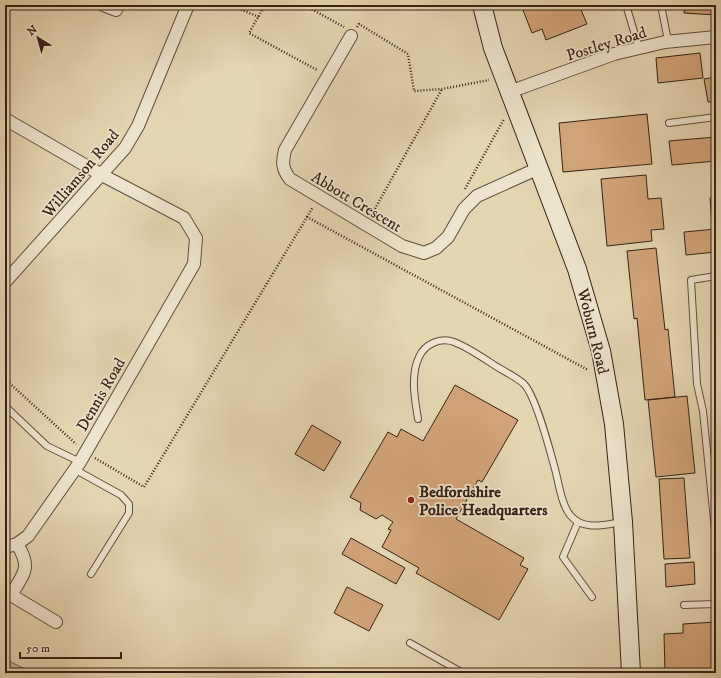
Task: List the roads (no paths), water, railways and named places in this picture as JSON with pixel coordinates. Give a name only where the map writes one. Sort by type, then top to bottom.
[{"type":"main road","name":"Woburn Road","points":[[482,5],[493,48],[577,269],[601,351],[614,424],[623,522],[631,673]]},
{"type":"street","points":[[103,5],[116,10],[118,5]]},
{"type":"street","name":"Williamson Road","points":[[5,282],[125,148],[138,126],[188,5]]},
{"type":"street","name":"Abbott Crescent","points":[[353,34],[285,150],[282,160],[283,171],[290,180],[402,246],[424,252],[436,248],[448,237],[464,209],[477,196],[539,168]]},
{"type":"street","name":"Postley Road","points":[[509,91],[614,54],[668,42],[716,37]]},
{"type":"street","points":[[5,120],[102,175]]},
{"type":"street","name":"Dennis Road","points":[[5,547],[17,544],[28,536],[80,461],[194,264],[196,238],[184,218],[102,175]]},
{"type":"street","points":[[17,544],[24,556],[26,565],[23,574],[11,595],[56,622]]},
{"type":"lane","points":[[626,5],[639,48]]},
{"type":"lane","points":[[661,5],[668,42]]},
{"type":"lane","points":[[669,123],[716,117]]},
{"type":"lane","points":[[716,276],[691,280],[697,384],[704,411],[716,540]]},
{"type":"lane","points":[[418,420],[414,387],[416,362],[421,351],[429,344],[439,340],[450,340],[463,345],[524,385],[531,396],[551,455],[565,505],[571,515],[578,522],[588,526],[623,522]]},
{"type":"lane","points":[[8,409],[47,446],[80,461],[129,504],[129,513],[91,574]]},
{"type":"lane","points":[[578,522],[563,556],[592,597]]},
{"type":"lane","points":[[684,605],[716,604]]},
{"type":"lane","points":[[410,643],[464,673]]},
{"type":"place","name":"Bedfordshire Police Headquarters","points":[[411,500]]}]
